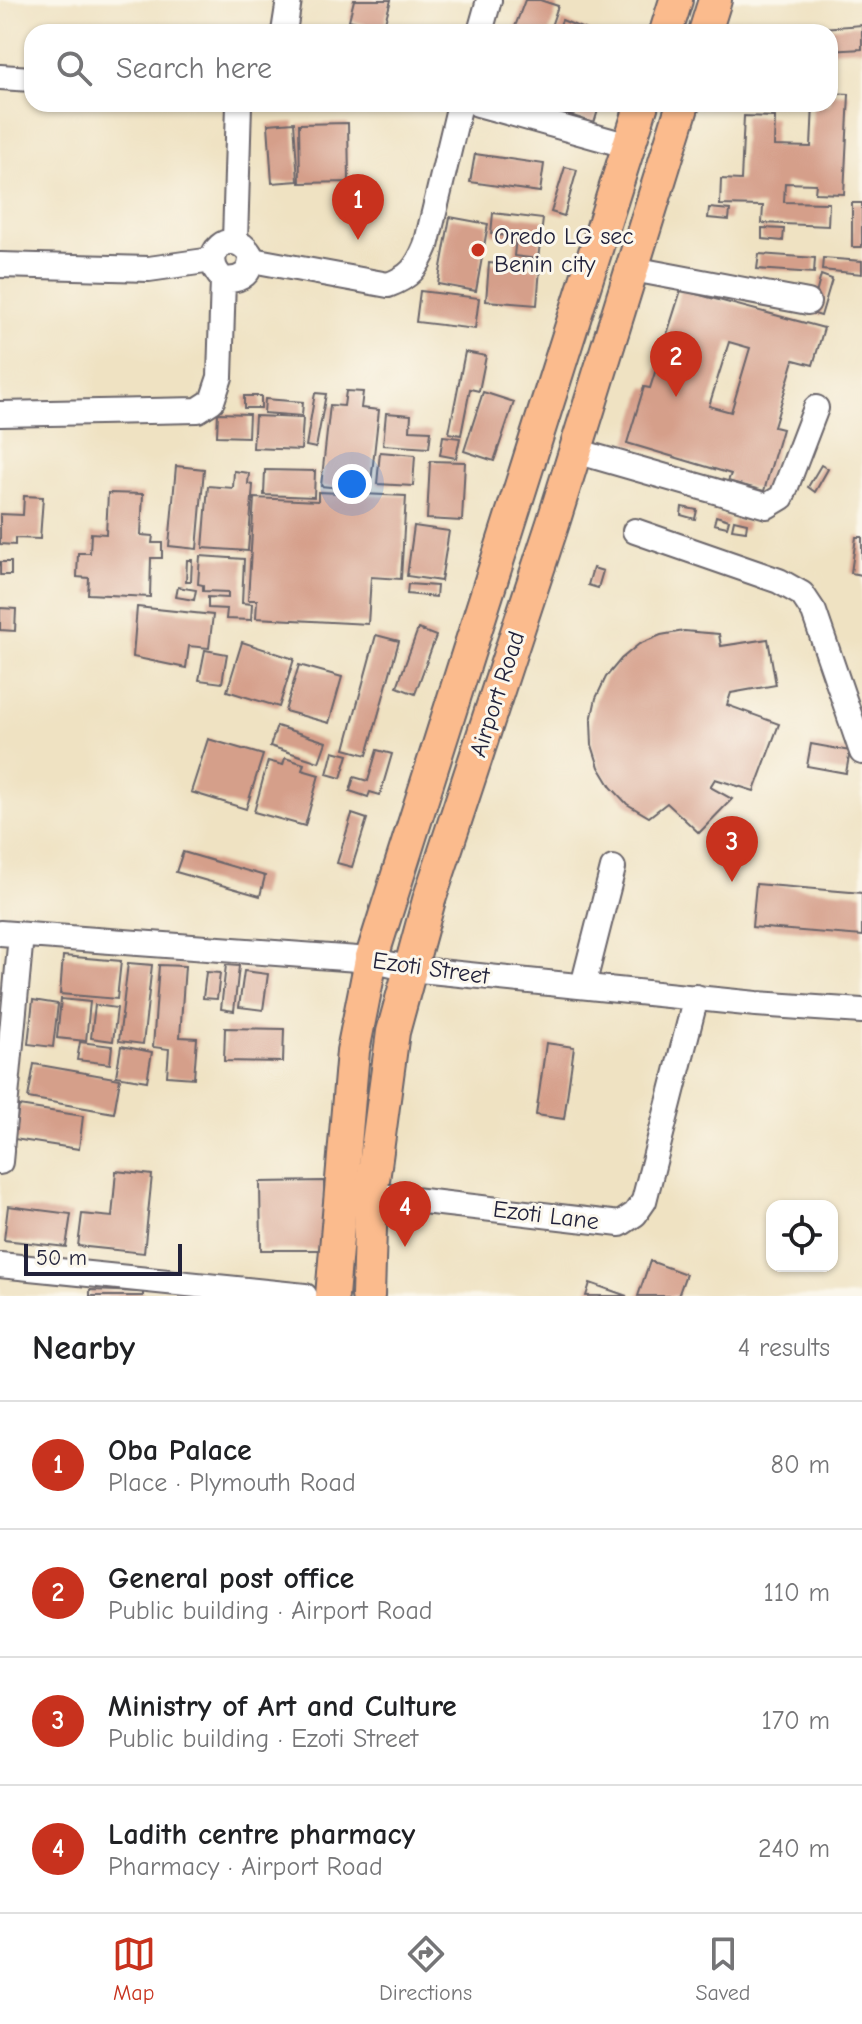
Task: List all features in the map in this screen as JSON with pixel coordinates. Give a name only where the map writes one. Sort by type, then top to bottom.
[{"type":"main road","points":[[668,24],[676,0]]},
{"type":"main road","points":[[708,24],[715,0]]},
{"type":"main road","name":"Airport Road","points":[[332,1296],[353,1051],[371,960],[640,112]]},
{"type":"main road","name":"Airport Road","points":[[368,1296],[371,1195],[393,1032],[429,900],[576,451],[681,112]]},
{"type":"street","points":[[285,24],[289,0]]},
{"type":"street","points":[[482,24],[489,0]]},
{"type":"street","points":[[0,77],[24,78]]},
{"type":"street","points":[[235,241],[239,112]]},
{"type":"street","points":[[252,260],[388,285],[406,278],[418,266],[426,246],[458,112]]},
{"type":"street","points":[[507,112],[629,146]]},
{"type":"street","points":[[0,265],[218,269],[233,281],[243,277],[252,260],[246,248],[235,241],[224,243],[216,250],[218,269],[220,377],[212,401],[198,410],[0,414]]},
{"type":"street","points":[[633,269],[808,302]]},
{"type":"street","points":[[576,451],[767,506],[782,497],[816,408]]},
{"type":"street","points":[[635,531],[779,581],[802,594],[814,612],[862,752]]},
{"type":"street","points":[[583,986],[613,868]]},
{"type":"street","points":[[0,1162],[10,934]]},
{"type":"street","name":"Ezoti Street","points":[[10,934],[371,960],[410,969],[862,1011]]},
{"type":"street","name":"Ezoti Lane","points":[[371,1195],[620,1224],[635,1214],[644,1201],[696,997]]},
{"type":"street","points":[[0,1265],[305,1296]]},
{"type":"building","points":[[354,0],[391,0],[384,24],[349,20]]},
{"type":"building","points":[[525,0],[540,0],[558,6],[552,24],[516,24]]},
{"type":"building","points":[[862,25],[862,49],[838,50],[838,27]]},
{"type":"building","points":[[838,93],[849,94],[844,194],[815,193],[816,184],[785,183],[784,202],[829,203],[828,226],[762,223],[763,206],[720,205],[721,179],[741,180],[744,116],[775,117],[774,146],[811,147],[813,112],[838,112]]},
{"type":"building","points":[[561,112],[597,112],[594,123]]},
{"type":"building","points":[[294,122],[298,181],[272,183],[268,124]]},
{"type":"building","points":[[348,123],[349,182],[300,183],[299,124]]},
{"type":"building","points":[[475,154],[544,164],[540,192],[470,182]]},
{"type":"building","points":[[565,167],[577,170],[564,216],[551,212]]},
{"type":"building","points":[[852,203],[862,203],[862,247],[852,247]]},
{"type":"building","points":[[709,208],[730,210],[729,220],[708,218]]},
{"type":"building","points":[[493,213],[543,219],[538,259],[514,256],[516,237],[491,234]]},
{"type":"building","points":[[450,217],[488,224],[476,291],[438,284]]},
{"type":"building","points":[[762,228],[784,229],[783,241],[762,239]]},
{"type":"building","points":[[759,254],[815,258],[814,273],[757,269]]},
{"type":"building","points":[[823,258],[862,261],[862,274],[822,270]]},
{"type":"building","points":[[489,263],[540,268],[537,305],[486,301]]},
{"type":"building","points":[[821,275],[832,279],[821,316],[811,313]]},
{"type":"building","points":[[681,290],[824,328],[813,365],[794,360],[774,427],[782,429],[764,491],[728,481],[731,474],[627,443],[644,387],[650,388]],"holes":[[[729,342],[750,348],[731,412],[709,406]]]},
{"type":"building","points":[[420,291],[479,298],[475,329],[416,322]]},
{"type":"building","points":[[465,352],[486,356],[479,391],[470,389],[461,435],[449,433]]},
{"type":"building","points":[[346,391],[363,392],[361,408],[379,410],[370,491],[321,486],[330,405],[344,406]]},
{"type":"building","points":[[483,392],[514,402],[494,461],[464,451]]},
{"type":"building","points":[[315,393],[326,394],[316,448],[306,446]]},
{"type":"building","points":[[244,396],[261,396],[261,408],[244,408]]},
{"type":"building","points":[[265,399],[303,402],[302,416],[264,413]]},
{"type":"building","points":[[218,413],[249,414],[248,437],[217,436]]},
{"type":"building","points":[[386,413],[411,415],[410,430],[431,431],[429,448],[383,445]]},
{"type":"building","points":[[255,416],[303,418],[301,450],[253,448]]},
{"type":"building","points":[[443,436],[460,438],[456,458],[440,455]]},
{"type":"building","points":[[380,452],[415,455],[413,486],[377,484]]},
{"type":"building","points":[[430,461],[465,462],[462,521],[427,519]]},
{"type":"building","points":[[821,465],[828,469],[815,492],[808,487]]},
{"type":"building","points":[[176,466],[204,469],[197,549],[169,546]]},
{"type":"building","points":[[265,470],[315,471],[314,497],[264,495]]},
{"type":"building","points":[[234,471],[249,473],[248,484],[253,485],[248,551],[203,548],[208,486],[233,488]]},
{"type":"building","points":[[318,492],[406,496],[401,579],[371,577],[368,624],[256,618],[257,600],[248,600],[254,498],[318,501]]},
{"type":"building","points":[[108,493],[143,494],[141,535],[153,536],[152,543],[162,543],[162,558],[151,558],[150,597],[88,594],[89,578],[77,577],[78,553],[90,553],[91,533],[106,534]]},
{"type":"building","points":[[24,496],[43,497],[40,539],[15,538],[15,545],[0,544],[0,514],[23,515]]},
{"type":"building","points":[[682,507],[697,510],[695,519],[681,515]]},
{"type":"building","points":[[716,516],[729,520],[727,527],[714,524]]},
{"type":"building","points":[[734,520],[747,523],[746,531],[732,529]]},
{"type":"building","points":[[414,526],[449,531],[441,581],[407,576]]},
{"type":"building","points":[[856,537],[862,537],[862,575],[851,573]]},
{"type":"building","points":[[200,556],[244,559],[242,603],[252,604],[251,620],[226,619],[227,609],[208,608],[208,597],[228,598],[228,592],[203,591],[203,585],[198,584]]},
{"type":"building","points":[[187,560],[192,560],[191,581],[186,581]]},
{"type":"building","points":[[0,562],[11,562],[11,575],[0,575]]},
{"type":"building","points":[[593,568],[603,571],[598,588],[588,585]]},
{"type":"building","points":[[408,584],[437,586],[436,597],[407,594]]},
{"type":"building","points":[[178,587],[196,590],[194,600],[176,597]]},
{"type":"building","points":[[137,607],[213,615],[209,648],[189,646],[186,668],[133,657]]},
{"type":"building","points":[[0,608],[16,609],[15,631],[0,630]]},
{"type":"building","points":[[418,629],[436,636],[415,694],[397,687]]},
{"type":"building","points":[[684,631],[719,634],[721,646],[768,639],[776,685],[731,693],[727,705],[779,724],[754,791],[715,779],[710,787],[732,799],[699,833],[667,803],[649,817],[627,804],[611,787],[599,767],[592,745],[591,721],[596,698],[606,677],[639,644],[661,635]]},
{"type":"building","points":[[376,635],[399,641],[367,755],[345,749]]},
{"type":"building","points":[[242,642],[294,659],[279,707],[227,691]]},
{"type":"building","points":[[205,650],[227,654],[222,683],[199,680]]},
{"type":"building","points":[[299,665],[342,677],[329,723],[285,711]]},
{"type":"building","points":[[277,726],[326,742],[319,762],[270,746]]},
{"type":"building","points":[[208,739],[263,755],[246,809],[191,792]]},
{"type":"building","points":[[811,744],[850,751],[846,773],[807,766]]},
{"type":"building","points":[[377,750],[392,754],[380,795],[370,792],[368,797],[350,791],[354,777],[368,781]]},
{"type":"building","points":[[333,751],[348,755],[341,778],[327,774]]},
{"type":"building","points":[[285,758],[304,764],[302,770],[319,775],[305,826],[254,812],[268,761],[283,765]]},
{"type":"building","points":[[352,814],[367,819],[352,867],[337,863]]},
{"type":"building","points":[[183,852],[265,876],[260,896],[176,872]]},
{"type":"building","points":[[756,884],[862,893],[862,936],[752,927]]},
{"type":"building","points":[[63,956],[121,961],[117,999],[60,994]]},
{"type":"building","points":[[128,963],[152,965],[143,1044],[119,1041]]},
{"type":"building","points":[[159,965],[185,966],[180,1037],[197,1038],[194,1078],[167,1076],[169,1049],[153,1047]]},
{"type":"building","points":[[226,965],[239,966],[234,1011],[221,1009]]},
{"type":"building","points":[[244,971],[268,974],[263,1010],[239,1007]]},
{"type":"building","points":[[206,972],[220,973],[217,999],[203,998]]},
{"type":"building","points":[[61,999],[90,1002],[86,1041],[57,1038]]},
{"type":"building","points":[[33,1000],[58,1004],[53,1047],[28,1044]]},
{"type":"building","points":[[95,1005],[117,1008],[113,1041],[91,1038]]},
{"type":"building","points":[[225,1028],[284,1029],[283,1062],[224,1061]]},
{"type":"building","points":[[80,1042],[112,1046],[110,1064],[77,1060]]},
{"type":"building","points":[[546,1043],[574,1047],[564,1119],[536,1115]]},
{"type":"building","points":[[121,1046],[152,1052],[147,1081],[116,1076]]},
{"type":"building","points":[[34,1064],[120,1079],[114,1113],[28,1098]]},
{"type":"building","points":[[19,1106],[83,1116],[79,1149],[14,1139]]},
{"type":"building","points":[[116,1171],[152,1175],[144,1253],[78,1246],[82,1214],[112,1217]]},
{"type":"building","points":[[324,1181],[324,1250],[261,1250],[260,1182]]},
{"type":"building","points":[[8,1206],[71,1214],[66,1247],[4,1240]]},
{"type":"building","points":[[650,1261],[686,1274],[678,1296],[638,1296]]},
{"type":"building","points":[[590,1283],[627,1296],[586,1296]]},
{"type":"building","points":[[90,1290],[143,1292],[143,1296],[90,1296]]},
{"type":"place","name":"Oba Palace","points":[[358,240]]},
{"type":"place","name":"Oredo LG sec Benin city","points":[[478,250]]},
{"type":"place","name":"General post office","points":[[676,397]]},
{"type":"place","name":"Ministry of Art and Culture","points":[[732,882]]},
{"type":"place","name":"Ladith centre pharmacy","points":[[405,1247]]}]
